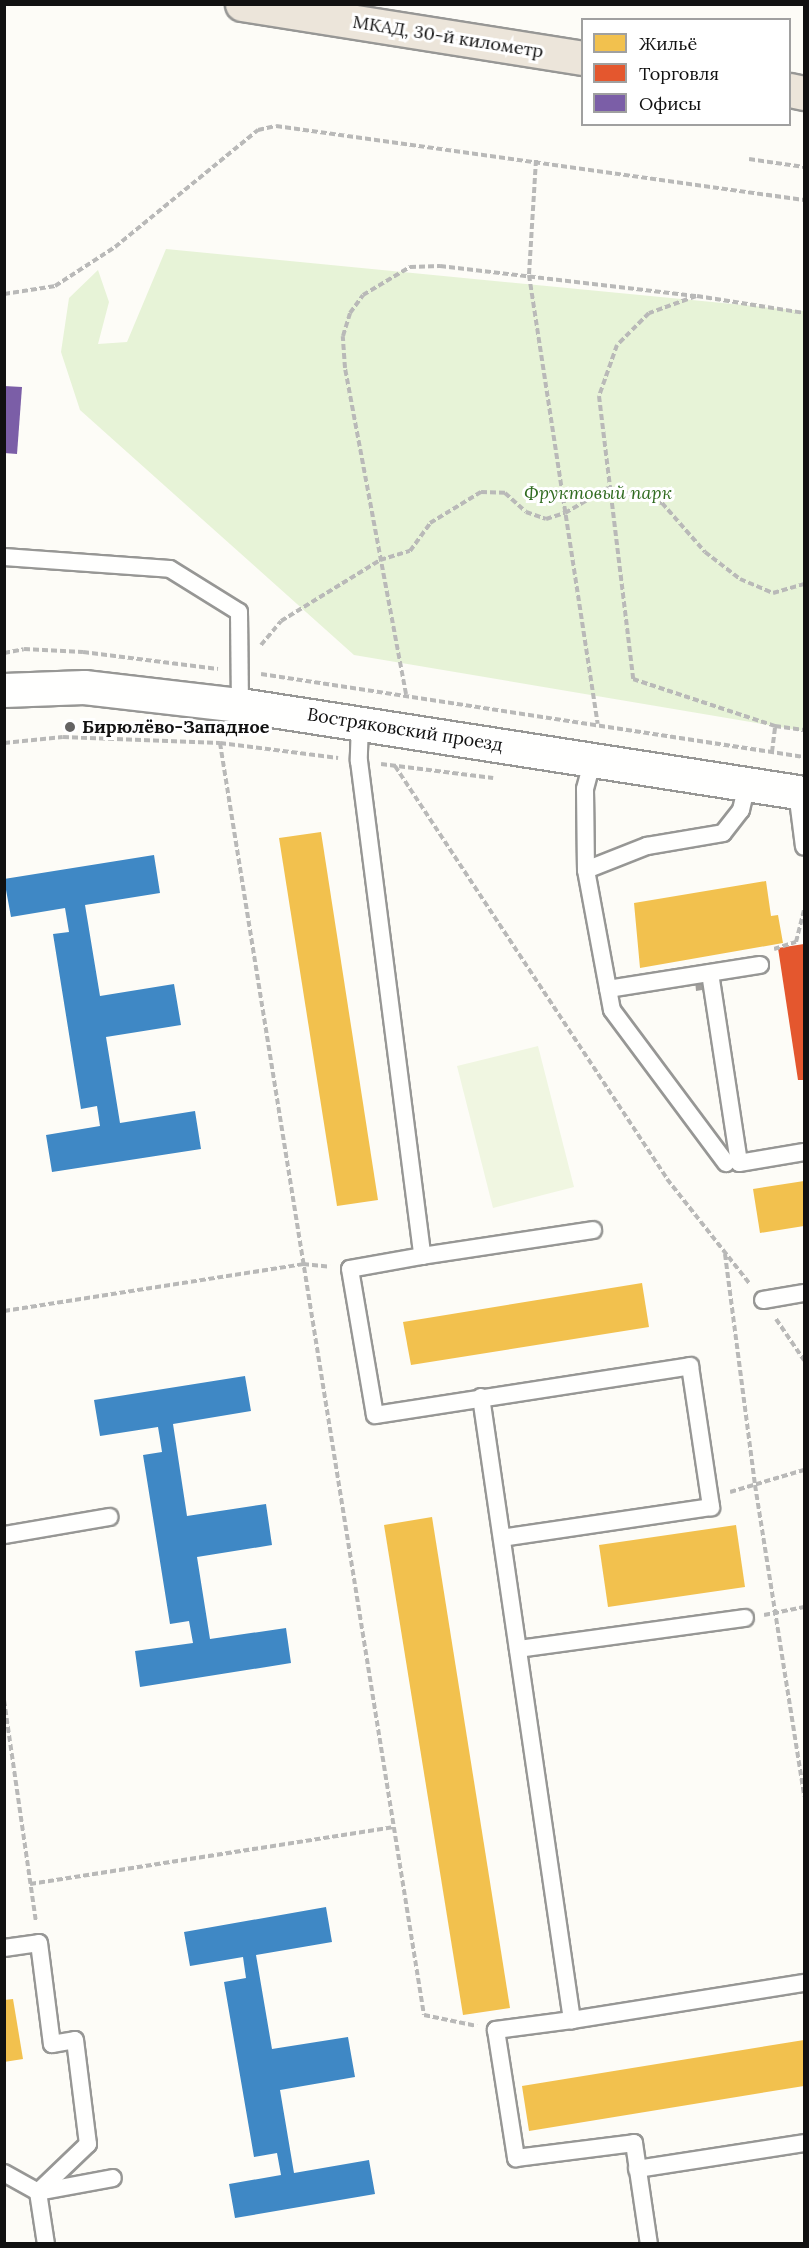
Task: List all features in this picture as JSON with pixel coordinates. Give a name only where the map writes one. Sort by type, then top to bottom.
[{"type":"highway","name":"МКАД, 30-й километр","points":[[242,4],[581,58]]},
{"type":"street","name":"Востряковский проезд","points":[[4,690],[84,687],[240,705],[801,792]]},
{"type":"lane","points":[[4,557],[170,569],[239,612],[240,705]]},
{"type":"lane","points":[[360,723],[359,761],[422,1256]]},
{"type":"lane","points":[[593,759],[585,789],[586,870],[612,1010],[726,1163]]},
{"type":"lane","points":[[586,870],[647,846],[723,833],[741,810],[747,784]]},
{"type":"lane","points":[[801,792],[804,847]]},
{"type":"lane","points":[[608,989],[760,965]]},
{"type":"lane","points":[[710,974],[739,1163],[804,1152]]},
{"type":"lane","points":[[502,1538],[711,1507],[690,1366],[375,1415],[350,1269],[593,1230]]},
{"type":"lane","points":[[763,1300],[804,1293]]},
{"type":"lane","points":[[481,1397],[572,2020]]},
{"type":"lane","points":[[4,1535],[109,1517]]},
{"type":"lane","points":[[518,1649],[745,1618]]},
{"type":"lane","points":[[4,1948],[39,1944],[52,2044],[75,2040],[88,2145],[38,2192]]},
{"type":"lane","points":[[649,2244],[634,2143],[516,2158],[496,2030],[804,1983]]},
{"type":"lane","points":[[638,2169],[804,2143]]},
{"type":"lane","points":[[4,2173],[38,2192],[113,2178]]},
{"type":"lane","points":[[38,2192],[46,2244]]},
{"type":"path","points":[[4,294],[55,286],[115,247],[258,130],[293,127],[804,200]]},
{"type":"path","points":[[749,159],[804,167]]},
{"type":"path","points":[[536,160],[529,275],[598,724]]},
{"type":"path","points":[[406,694],[345,368],[343,336],[350,313],[375,285],[410,267],[529,275],[697,296],[804,313]]},
{"type":"path","points":[[697,296],[649,313],[617,345],[600,396],[608,488],[633,679],[775,726],[804,730]]},
{"type":"path","points":[[240,671],[281,621],[380,560],[410,551],[430,523],[481,492],[505,493],[526,512],[546,519],[565,513],[608,488],[662,504],[705,552],[740,579],[773,593],[804,584]]},
{"type":"path","points":[[4,653],[24,649],[83,652],[240,671],[406,694],[804,757]]},
{"type":"path","points":[[772,752],[775,726]]},
{"type":"path","points":[[4,743],[63,737],[220,743],[502,779]]},
{"type":"path","points":[[220,743],[424,2015],[496,2030]]},
{"type":"path","points":[[395,765],[667,1179],[763,1300],[804,1360]]},
{"type":"path","points":[[760,965],[776,946],[796,942],[804,909]]},
{"type":"path","points":[[725,1253],[755,1485],[777,1613],[804,1796]]},
{"type":"path","points":[[4,1311],[303,1264]]},
{"type":"path","points":[[710,1498],[804,1470]]},
{"type":"path","points":[[745,1618],[804,1607]]},
{"type":"path","points":[[4,1700],[39,1944]]},
{"type":"path","points":[[30,1884],[393,1827]]},
{"type":"green space","name":"Фруктовый парк","points":[[166,249],[804,311],[804,731],[354,655],[80,410],[61,352],[69,298],[98,270],[109,302],[98,344],[127,342]]},
{"type":"green space","points":[[538,1046],[574,1187],[493,1208],[457,1066]]},
{"type":"building: Жильё","points":[[321,832],[378,1200],[337,1206],[279,838]]},
{"type":"building: Жильё","points":[[766,881],[771,916],[778,915],[783,943],[640,968],[634,903]]},
{"type":"building: Жильё","points":[[804,1181],[804,1226],[760,1233],[753,1189]]},
{"type":"building: Жильё","points":[[642,1283],[649,1327],[411,1365],[403,1322]]},
{"type":"building: Жильё","points":[[432,1517],[510,2008],[463,2015],[384,1525]]},
{"type":"building: Жильё","points":[[736,1525],[745,1587],[608,1607],[599,1545]]},
{"type":"building: Жильё","points":[[13,1999],[23,2059],[4,2062],[4,2000]]},
{"type":"building: Жильё","points":[[804,2040],[804,2086],[529,2131],[522,2086]]},
{"type":"building: Торговля","points":[[804,944],[804,1080],[798,1080],[778,948]]},
{"type":"building: Офисы","points":[[4,386],[22,387],[17,454],[4,453]]},
{"type":"building: Школы","points":[[154,855],[160,893],[85,905],[100,996],[174,984],[181,1025],[106,1037],[120,1123],[195,1111],[201,1149],[52,1172],[46,1135],[100,1126],[97,1106],[81,1109],[53,934],[69,932],[65,908],[11,917],[4,879]]},
{"type":"building: Школы","points":[[245,1376],[251,1411],[173,1424],[187,1516],[266,1504],[272,1545],[197,1557],[210,1639],[286,1628],[291,1663],[140,1687],[135,1651],[193,1643],[189,1621],[170,1624],[143,1455],[162,1452],[158,1427],[100,1436],[94,1400]]},
{"type":"building: Школы","points":[[326,1907],[332,1942],[256,1955],[272,2049],[348,2037],[355,2077],[280,2090],[294,2173],[369,2160],[375,2194],[235,2218],[229,2184],[281,2175],[277,2153],[254,2157],[224,1982],[246,1978],[243,1957],[190,1966],[184,1932]]},
{"type":"building: Прочее","points":[[706,978],[708,989],[696,991],[695,980]]},
{"type":"place","name":"Бирюлёво-Западное","points":[[70,727]]}]
